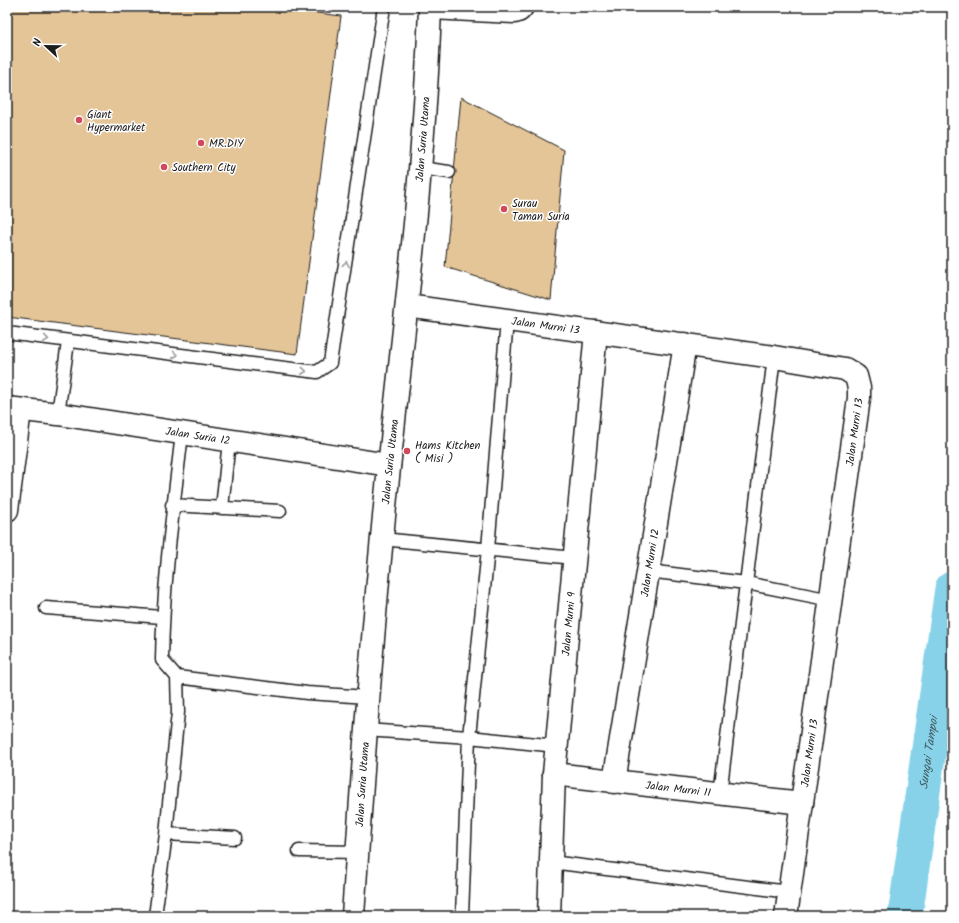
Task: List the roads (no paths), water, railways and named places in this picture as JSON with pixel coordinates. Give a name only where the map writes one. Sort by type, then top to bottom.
[{"type":"street","name":"Jalan Suria Utama","points":[[353,916],[365,730],[389,465],[407,306],[420,168],[430,10]]},
{"type":"street","name":"Jalan Murni 13","points":[[407,306],[774,357],[845,369],[856,376],[859,388],[858,406],[786,916]]},
{"type":"street","name":"Jalan Murni 9","points":[[549,916],[554,774],[596,332]]},
{"type":"street","name":"Jalan Murni 12","points":[[614,782],[685,344]]},
{"type":"street","name":"Jalan Suria 12","points":[[14,409],[58,414],[389,465]]},
{"type":"street","points":[[7,510],[14,409]]},
{"type":"street","name":"Jalan Murni 11","points":[[554,774],[802,803]]},
{"type":"lane","points":[[7,333],[68,342],[318,372],[330,363],[384,7]]},
{"type":"lane","points":[[430,10],[514,17],[520,16],[528,7]]},
{"type":"lane","points":[[420,168],[449,172]]},
{"type":"lane","points":[[462,916],[470,737],[488,549],[507,320]]},
{"type":"lane","points":[[58,414],[68,342]]},
{"type":"lane","points":[[720,794],[774,357]]},
{"type":"lane","points":[[182,434],[172,505],[162,617],[162,660],[178,677],[308,693],[368,696]]},
{"type":"lane","points":[[222,508],[230,441]]},
{"type":"lane","points":[[172,505],[280,511]]},
{"type":"lane","points":[[382,539],[574,558]]},
{"type":"lane","points":[[648,571],[746,583],[830,600]]},
{"type":"lane","points":[[46,608],[162,617]]},
{"type":"lane","points":[[155,916],[166,834],[178,712],[178,677]]},
{"type":"lane","points":[[365,730],[470,737],[557,746]]},
{"type":"lane","points":[[166,834],[235,838]]},
{"type":"lane","points":[[299,851],[357,852]]},
{"type":"lane","points":[[551,862],[789,892]]},
{"type":"waterway","name":"Sungai Tampoi","points":[[905,916],[952,589]]},
{"type":"place","name":"Giant Hypermarket","points":[[79,120]]},
{"type":"place","name":"MR.DIY","points":[[201,143]]},
{"type":"place","name":"Southern City","points":[[164,167]]},
{"type":"place","name":"Surau Taman Suria","points":[[504,209]]},
{"type":"place","name":"Hams Kitchen ( Misi )","points":[[407,451]]}]
